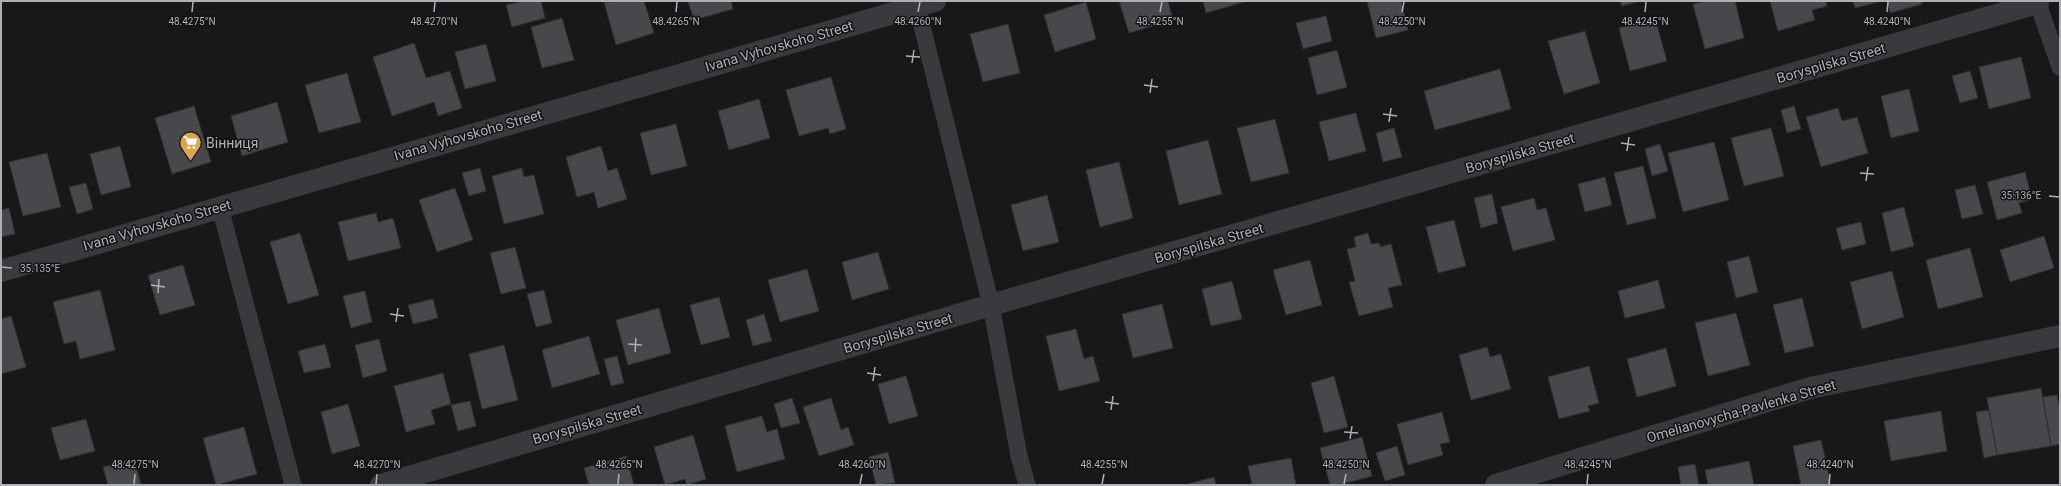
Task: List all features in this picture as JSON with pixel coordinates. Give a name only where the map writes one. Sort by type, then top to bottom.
[{"type":"street","name":"Boryspilska Street","points":[[381,485],[2037,2]]},
{"type":"street","name":"Ivana Vyhovskoho Street","points":[[1,271],[926,4]]},
{"type":"street","name":"Omelianovycha-Pavlenka Street","points":[[1496,485],[1810,388],[2060,336]]},
{"type":"lane","points":[[2037,2],[2060,67]]},
{"type":"lane","points":[[926,4],[991,306],[1019,456],[1027,485]]},
{"type":"lane","points":[[220,207],[293,485]]},
{"type":"building","points":[[523,1],[541,1],[545,18],[512,27],[506,5]]},
{"type":"building","points":[[644,1],[654,33],[616,45],[604,2]]},
{"type":"building","points":[[688,1],[731,1],[733,9],[694,20]]},
{"type":"building","points":[[1119,1],[1168,1],[1173,20],[1129,33]]},
{"type":"building","points":[[1203,1],[1247,1],[1206,13]]},
{"type":"building","points":[[1367,1],[1401,1],[1408,30],[1376,38]]},
{"type":"building","points":[[1620,1],[1641,1],[1622,6]]},
{"type":"building","points":[[1707,1],[1735,1],[1744,38],[1705,49],[1693,4]]},
{"type":"building","points":[[1770,1],[1826,1],[1827,6],[1812,10],[1815,20],[1778,31]]},
{"type":"building","points":[[1853,1],[1882,1],[1855,8]]},
{"type":"building","points":[[1887,1],[1921,1],[1922,4],[1890,13]]},
{"type":"building","points":[[1086,2],[1096,39],[1055,52],[1044,15]]},
{"type":"building","points":[[1326,16],[1332,41],[1303,49],[1296,23]]},
{"type":"building","points":[[562,18],[574,60],[542,68],[531,27]]},
{"type":"building","points":[[1655,18],[1667,61],[1630,71],[1619,28]]},
{"type":"building","points":[[1008,24],[1020,73],[983,82],[970,34]]},
{"type":"building","points":[[1585,31],[1600,83],[1564,94],[1548,41]]},
{"type":"building","points":[[414,43],[426,78],[450,71],[462,108],[438,116],[434,102],[392,116],[373,57]]},
{"type":"building","points":[[486,44],[496,81],[465,89],[455,52]]},
{"type":"building","points":[[1337,50],[1347,87],[1317,95],[1308,58]]},
{"type":"building","points":[[2021,57],[2031,98],[1989,109],[1979,67]]},
{"type":"building","points":[[1500,69],[1511,109],[1435,130],[1424,91]]},
{"type":"building","points":[[1970,71],[1978,98],[1960,103],[1952,76]]},
{"type":"building","points":[[347,73],[361,122],[319,133],[305,85]]},
{"type":"building","points":[[831,77],[846,129],[830,134],[828,128],[799,136],[786,90]]},
{"type":"building","points":[[1909,89],[1919,131],[1891,138],[1881,96]]},
{"type":"building","points":[[759,99],[770,138],[729,150],[718,111]]},
{"type":"building","points":[[277,102],[288,142],[242,156],[231,116]]},
{"type":"building","points":[[194,106],[211,162],[172,174],[155,118]]},
{"type":"building","points":[[1794,106],[1801,129],[1787,133],[1781,110]]},
{"type":"building","points":[[1838,108],[1842,121],[1857,117],[1868,153],[1821,167],[1806,117]]},
{"type":"building","points":[[1356,113],[1366,151],[1329,161],[1319,122]]},
{"type":"building","points":[[1275,119],[1289,173],[1251,182],[1237,128]]},
{"type":"building","points":[[676,124],[687,166],[651,175],[640,133]]},
{"type":"building","points":[[1394,128],[1402,157],[1383,162],[1376,133]]},
{"type":"building","points":[[1771,128],[1784,176],[1744,186],[1731,138]]},
{"type":"building","points":[[1208,140],[1222,194],[1179,205],[1166,151]]},
{"type":"building","points":[[1714,142],[1729,200],[1683,212],[1668,153]]},
{"type":"building","points":[[1660,144],[1668,171],[1652,176],[1645,149]]},
{"type":"building","points":[[120,146],[131,187],[101,195],[90,154]]},
{"type":"building","points":[[601,146],[608,171],[617,168],[627,199],[598,208],[594,192],[577,197],[566,157]]},
{"type":"building","points":[[47,153],[61,207],[23,216],[9,162]]},
{"type":"building","points":[[1119,162],[1133,218],[1100,227],[1086,170]]},
{"type":"building","points":[[1643,166],[1656,218],[1627,225],[1614,173]]},
{"type":"building","points":[[480,168],[486,191],[469,196],[462,173]]},
{"type":"building","points":[[522,168],[524,177],[534,175],[544,214],[504,224],[492,176]]},
{"type":"building","points":[[2025,172],[2032,199],[2019,203],[2022,213],[1997,220],[1987,182]]},
{"type":"building","points":[[1605,177],[1612,205],[1585,212],[1578,184]]},
{"type":"building","points":[[86,183],[93,209],[77,214],[69,187]]},
{"type":"building","points":[[1975,185],[1983,214],[1962,219],[1955,190]]},
{"type":"building","points":[[455,188],[473,240],[437,252],[419,200]]},
{"type":"building","points":[[1492,194],[1498,223],[1481,228],[1474,198]]},
{"type":"building","points":[[1047,195],[1059,242],[1023,251],[1011,205]]},
{"type":"building","points":[[1534,198],[1537,210],[1546,208],[1555,240],[1513,251],[1501,207]]},
{"type":"building","points":[[1904,207],[1914,246],[1891,252],[1882,213]]},
{"type":"building","points":[[9,208],[15,234],[1,237],[1,210]]},
{"type":"building","points":[[376,213],[378,222],[393,218],[401,248],[348,261],[338,222]]},
{"type":"building","points":[[1454,220],[1466,266],[1438,273],[1426,227]]},
{"type":"building","points":[[1861,222],[1866,244],[1842,250],[1836,228]]},
{"type":"building","points":[[300,233],[319,295],[288,304],[270,242]]},
{"type":"building","points":[[1368,233],[1371,244],[1379,243],[1380,247],[1391,244],[1402,285],[1388,288],[1393,307],[1359,316],[1349,282],[1355,281],[1347,249],[1356,247],[1354,237]]},
{"type":"building","points":[[2044,236],[2054,268],[2010,282],[2000,250]]},
{"type":"building","points":[[515,247],[526,288],[501,294],[490,253]]},
{"type":"building","points":[[1970,248],[1983,297],[1938,309],[1926,260]]},
{"type":"building","points":[[878,252],[889,289],[852,300],[842,262]]},
{"type":"building","points":[[1749,256],[1758,292],[1736,298],[1727,262]]},
{"type":"building","points":[[1310,260],[1322,305],[1286,315],[1273,270]]},
{"type":"building","points":[[183,265],[195,305],[160,315],[148,275]]},
{"type":"building","points":[[807,269],[819,311],[780,322],[768,280]]},
{"type":"building","points":[[1892,271],[1904,317],[1862,329],[1850,282]]},
{"type":"building","points":[[1658,280],[1665,308],[1625,318],[1618,291]]},
{"type":"building","points":[[1232,281],[1242,319],[1211,326],[1202,289]]},
{"type":"building","points":[[100,290],[115,350],[80,359],[76,341],[64,344],[53,302]]},
{"type":"building","points":[[544,290],[552,323],[536,327],[527,294]]},
{"type":"building","points":[[365,291],[372,322],[351,328],[343,296]]},
{"type":"building","points":[[719,297],[730,337],[701,345],[690,305]]},
{"type":"building","points":[[1802,298],[1814,346],[1785,353],[1773,305]]},
{"type":"building","points":[[433,299],[438,318],[413,324],[408,305]]},
{"type":"building","points":[[1162,304],[1173,348],[1133,358],[1122,314]]},
{"type":"building","points":[[659,308],[671,353],[628,365],[616,320]]},
{"type":"building","points":[[1736,313],[1750,365],[1708,376],[1695,323]]},
{"type":"building","points":[[764,314],[772,341],[753,346],[746,320]]},
{"type":"building","points":[[11,316],[26,367],[1,374],[1,319]]},
{"type":"building","points":[[1076,329],[1084,359],[1093,356],[1100,381],[1059,391],[1046,336]]},
{"type":"building","points":[[589,336],[600,374],[552,388],[542,350]]},
{"type":"building","points":[[379,339],[387,371],[363,378],[355,345]]},
{"type":"building","points":[[325,344],[331,367],[304,373],[298,351]]},
{"type":"building","points":[[504,345],[518,400],[482,409],[469,354]]},
{"type":"building","points":[[1487,347],[1490,357],[1501,354],[1511,389],[1471,400],[1459,355]]},
{"type":"building","points":[[1666,348],[1676,386],[1637,397],[1627,359]]},
{"type":"building","points":[[617,356],[624,383],[611,386],[604,359]]},
{"type":"building","points":[[1589,366],[1599,403],[1588,406],[1590,411],[1559,419],[1548,377]]},
{"type":"building","points":[[443,373],[451,404],[431,410],[435,424],[406,432],[394,386]]},
{"type":"building","points":[[906,376],[918,416],[889,424],[878,384]]},
{"type":"building","points":[[1334,376],[1348,427],[1324,433],[1311,383]]},
{"type":"building","points":[[2041,388],[2051,446],[1997,455],[1987,398]]},
{"type":"building","points":[[2057,395],[2060,411],[2060,444],[2051,446],[2043,397]]},
{"type":"building","points":[[792,398],[800,423],[781,428],[774,404]]},
{"type":"building","points":[[831,398],[841,430],[848,427],[854,445],[819,456],[803,407]]},
{"type":"building","points":[[470,401],[476,426],[458,431],[451,405]]},
{"type":"building","points":[[348,404],[360,446],[332,454],[321,412]]},
{"type":"building","points":[[1989,410],[1997,455],[1984,458],[1976,412]]},
{"type":"building","points":[[1941,411],[1947,451],[1891,461],[1884,421]]},
{"type":"building","points":[[1442,412],[1450,442],[1440,444],[1443,455],[1408,465],[1397,424]]},
{"type":"building","points":[[762,416],[767,432],[777,429],[785,459],[737,472],[725,426]]},
{"type":"building","points":[[86,419],[95,451],[60,460],[51,428]]},
{"type":"building","points":[[244,427],[257,474],[216,485],[203,438]]},
{"type":"building","points":[[693,435],[706,479],[687,485],[685,479],[665,485],[654,447]]},
{"type":"building","points":[[1362,437],[1372,476],[1339,485],[1330,485],[1320,448]]},
{"type":"building","points":[[1821,440],[1831,485],[1801,485],[1793,446]]},
{"type":"building","points":[[1397,446],[1405,475],[1385,481],[1376,453]]},
{"type":"building","points":[[888,452],[895,483],[876,485],[869,457]]},
{"type":"building","points":[[626,456],[634,485],[589,485],[584,468]]},
{"type":"building","points":[[1291,458],[1296,485],[1252,485],[1248,466]]},
{"type":"building","points":[[134,459],[141,485],[108,485],[103,467]]},
{"type":"building","points":[[1749,461],[1754,485],[1708,485],[1705,470]]},
{"type":"building","points":[[1695,464],[1699,485],[1681,485],[1678,467]]},
{"type":"building","points":[[1214,477],[1216,485],[1184,485]]},
{"type":"place","name":"Вінниця","points":[[190,162]]}]
